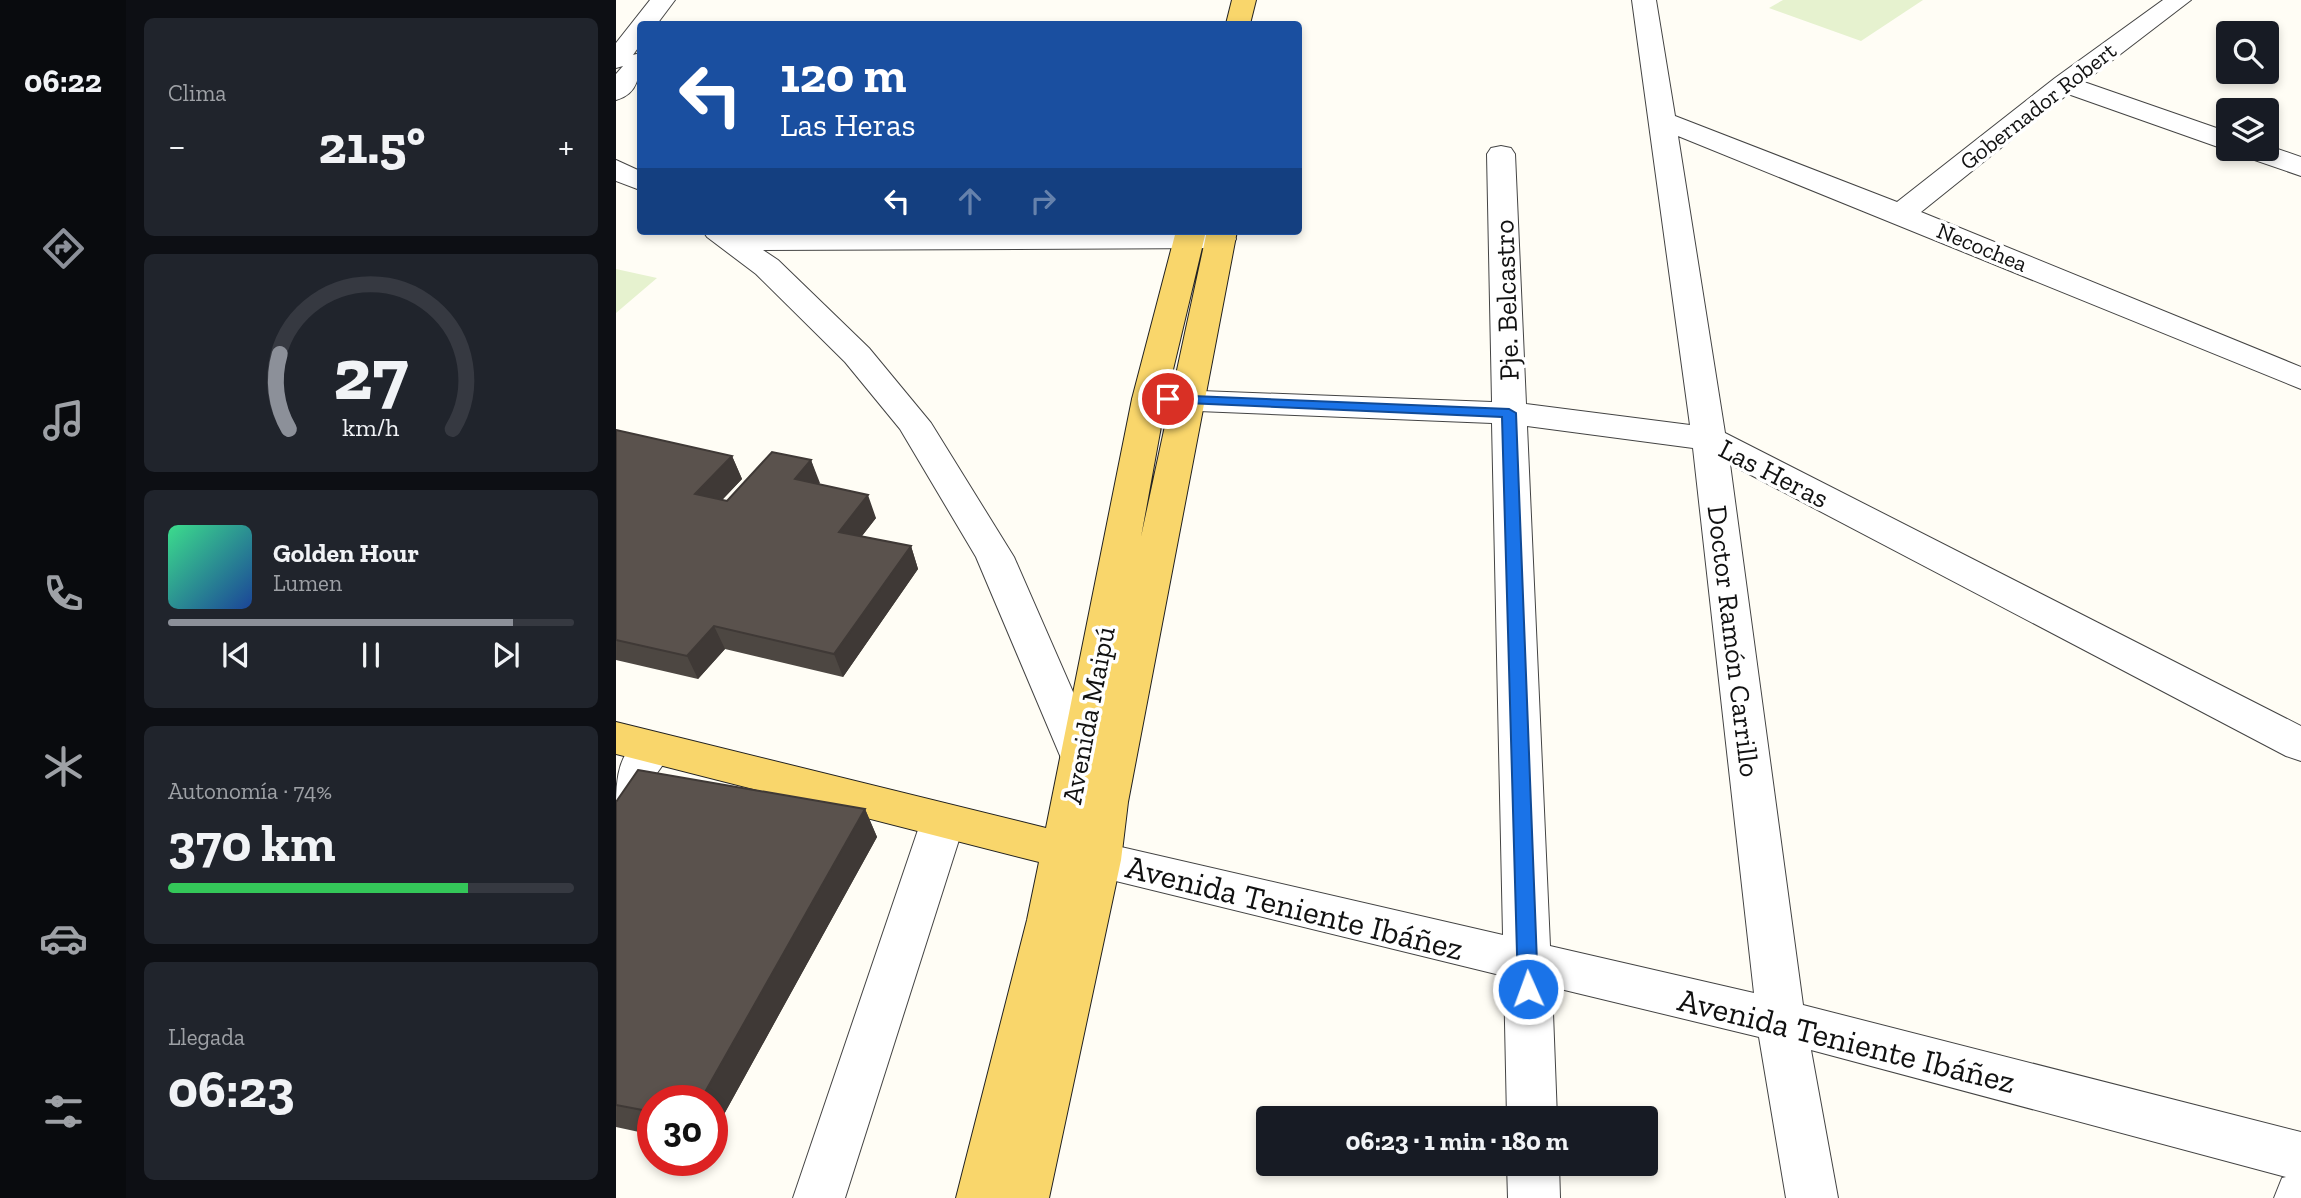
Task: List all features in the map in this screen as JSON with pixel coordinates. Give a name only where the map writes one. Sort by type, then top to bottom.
[{"type":"main road","points":[[1239,21],[1244,0]]},
{"type":"main road","name":"Avenida Maipú","points":[[1080,755],[1206,235]]},
{"type":"main road","name":"Avenida Maipú","points":[[982,1198],[1050,920],[1106,802],[1168,399]]},
{"type":"main road","name":"Avenida Teniente Ibáñez","points":[[635,744],[1081,855]]},
{"type":"main road","name":"Avenida Maipú","points":[[1023,1198],[1081,855]]},
{"type":"street","points":[[646,21],[663,0]]},
{"type":"street","points":[[670,21],[687,0]]},
{"type":"street","points":[[1644,0],[1672,0]]},
{"type":"street","name":"Doctor Ramón Carrillo","points":[[1644,0],[1709,439],[1781,1021],[1812,1198]]},
{"type":"street","name":"Gobernador Robert","points":[[1900,214],[2064,84],[2179,0]]},
{"type":"street","points":[[627,72],[637,41]]},
{"type":"street","points":[[2064,84],[2216,137]]},
{"type":"street","name":"Necochea","points":[[1661,120],[1900,214],[2301,379]]},
{"type":"street","name":"Pje. Belcastro","points":[[1502,154],[1532,1106]]},
{"type":"street","points":[[2279,159],[2301,167]]},
{"type":"street","points":[[616,169],[637,180]]},
{"type":"street","points":[[725,236],[1206,235]]},
{"type":"street","points":[[725,236],[767,267],[857,355],[914,423],[955,486],[995,557],[1094,790],[1081,855]]},
{"type":"street","name":"Las Heras","points":[[1168,399],[1509,413],[1709,439],[2301,745]]},
{"type":"street","points":[[616,798],[635,744]]},
{"type":"street","points":[[819,1198],[943,821]]},
{"type":"street","name":"Avenida Teniente Ibáñez","points":[[1081,855],[1527,963],[1781,1021],[2301,1156]]},
{"type":"street","points":[[1533,1176],[1534,1198]]},
{"type":"green space","points":[[1783,0],[1923,0],[1861,41],[1769,8]]},
{"type":"green space","points":[[616,269],[657,278],[616,313]]},
{"type":"building","points":[[616,430],[732,456],[695,494],[727,501],[772,452],[811,460],[795,479],[868,495],[839,532],[911,546],[834,654],[714,626],[687,656],[616,640]]},
{"type":"building","points":[[638,770],[865,809],[709,1085],[637,1085],[637,1109],[616,1105],[616,802]]},
{"type":"route","points":[[1168,399],[1509,413],[1528,989]]}]
